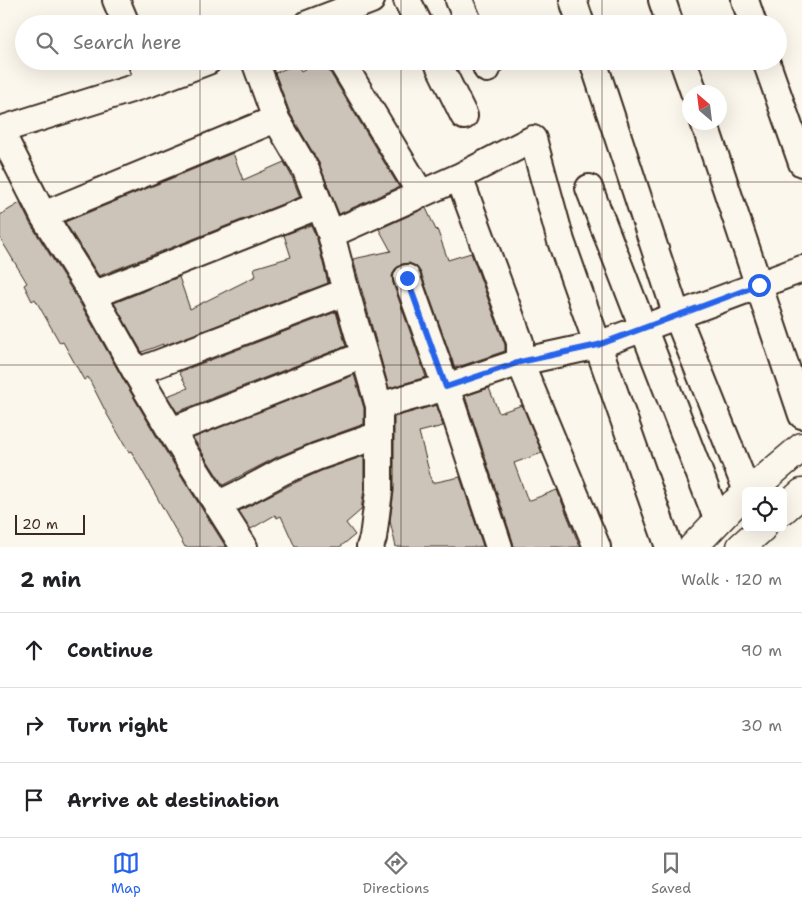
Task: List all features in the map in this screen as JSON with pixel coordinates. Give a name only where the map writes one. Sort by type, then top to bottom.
[{"type":"street","points":[[116,0],[122,15]]},
{"type":"street","points":[[334,15],[371,0]]},
{"type":"street","points":[[407,0],[414,15]]},
{"type":"street","points":[[459,0],[465,15]]},
{"type":"street","points":[[573,0],[578,15]]},
{"type":"street","points":[[662,0],[667,15]]},
{"type":"street","points":[[745,0],[750,15]]},
{"type":"street","points":[[258,70],[276,119],[306,170],[331,234],[379,406],[379,491],[370,547]]},
{"type":"street","points":[[346,70],[421,194]]},
{"type":"street","points":[[441,70],[464,116]]},
{"type":"street","points":[[597,70],[677,316],[742,503]]},
{"type":"street","points":[[686,70],[692,85]]},
{"type":"street","points":[[769,70],[802,163]]},
{"type":"street","points":[[146,72],[0,130],[42,215],[93,295],[171,431],[244,547]]},
{"type":"street","points":[[42,215],[276,119]]},
{"type":"street","points":[[707,130],[802,415]]},
{"type":"street","points":[[331,234],[458,177],[533,139],[561,241],[668,547]]},
{"type":"street","points":[[458,177],[520,342],[520,362],[597,547]]},
{"type":"street","points":[[589,188],[643,328],[742,508]]},
{"type":"street","points":[[93,295],[320,205]]},
{"type":"street","points":[[379,406],[446,387],[520,362],[598,345],[802,269]]},
{"type":"street","points":[[407,278],[446,387],[499,547]]},
{"type":"street","points":[[136,372],[346,292]]},
{"type":"street","points":[[171,431],[364,355]]},
{"type":"street","points":[[217,505],[283,471],[316,457],[379,435]]},
{"type":"street","points":[[769,487],[802,447]]},
{"type":"street","points":[[787,506],[802,493]]},
{"type":"street","points":[[693,547],[742,517]]},
{"type":"building","points":[[282,70],[329,70],[399,187],[339,214],[319,163],[290,113],[275,73]]},
{"type":"building","points":[[233,153],[243,180],[284,162],[300,197],[99,276],[65,222]]},
{"type":"building","points":[[20,203],[158,439],[226,547],[185,547],[131,451],[129,452],[108,416],[88,377],[84,380],[63,342],[60,343],[35,299],[32,301],[24,285],[27,283],[0,238],[0,215]]},
{"type":"building","points":[[426,208],[437,229],[448,260],[471,253],[505,345],[505,351],[455,368],[421,273],[416,266],[409,263],[402,264],[395,269],[392,276],[393,283],[426,377],[389,388],[353,259],[391,251],[379,229]]},
{"type":"building","points":[[311,225],[317,239],[328,283],[163,346],[163,344],[142,352],[114,303],[179,277],[190,309],[256,276],[254,268],[291,257],[284,235]]},
{"type":"building","points":[[336,312],[346,346],[177,412],[167,396],[188,388],[179,372]]},
{"type":"building","points":[[354,375],[364,408],[364,424],[277,457],[223,485],[193,438]]},
{"type":"building","points":[[489,388],[499,413],[522,405],[542,453],[514,463],[528,501],[557,490],[580,547],[514,547],[465,396]]},
{"type":"building","points":[[436,405],[443,426],[419,432],[432,483],[460,477],[483,546],[396,547],[390,521],[394,491],[394,417]]},
{"type":"building","points":[[364,456],[364,490],[361,510],[346,523],[355,535],[340,547],[295,547],[281,516],[277,518],[275,515],[251,529],[239,511],[321,471]]},
{"type":"route","points":[[407,278],[446,387],[520,362],[598,345],[759,285]]}]
